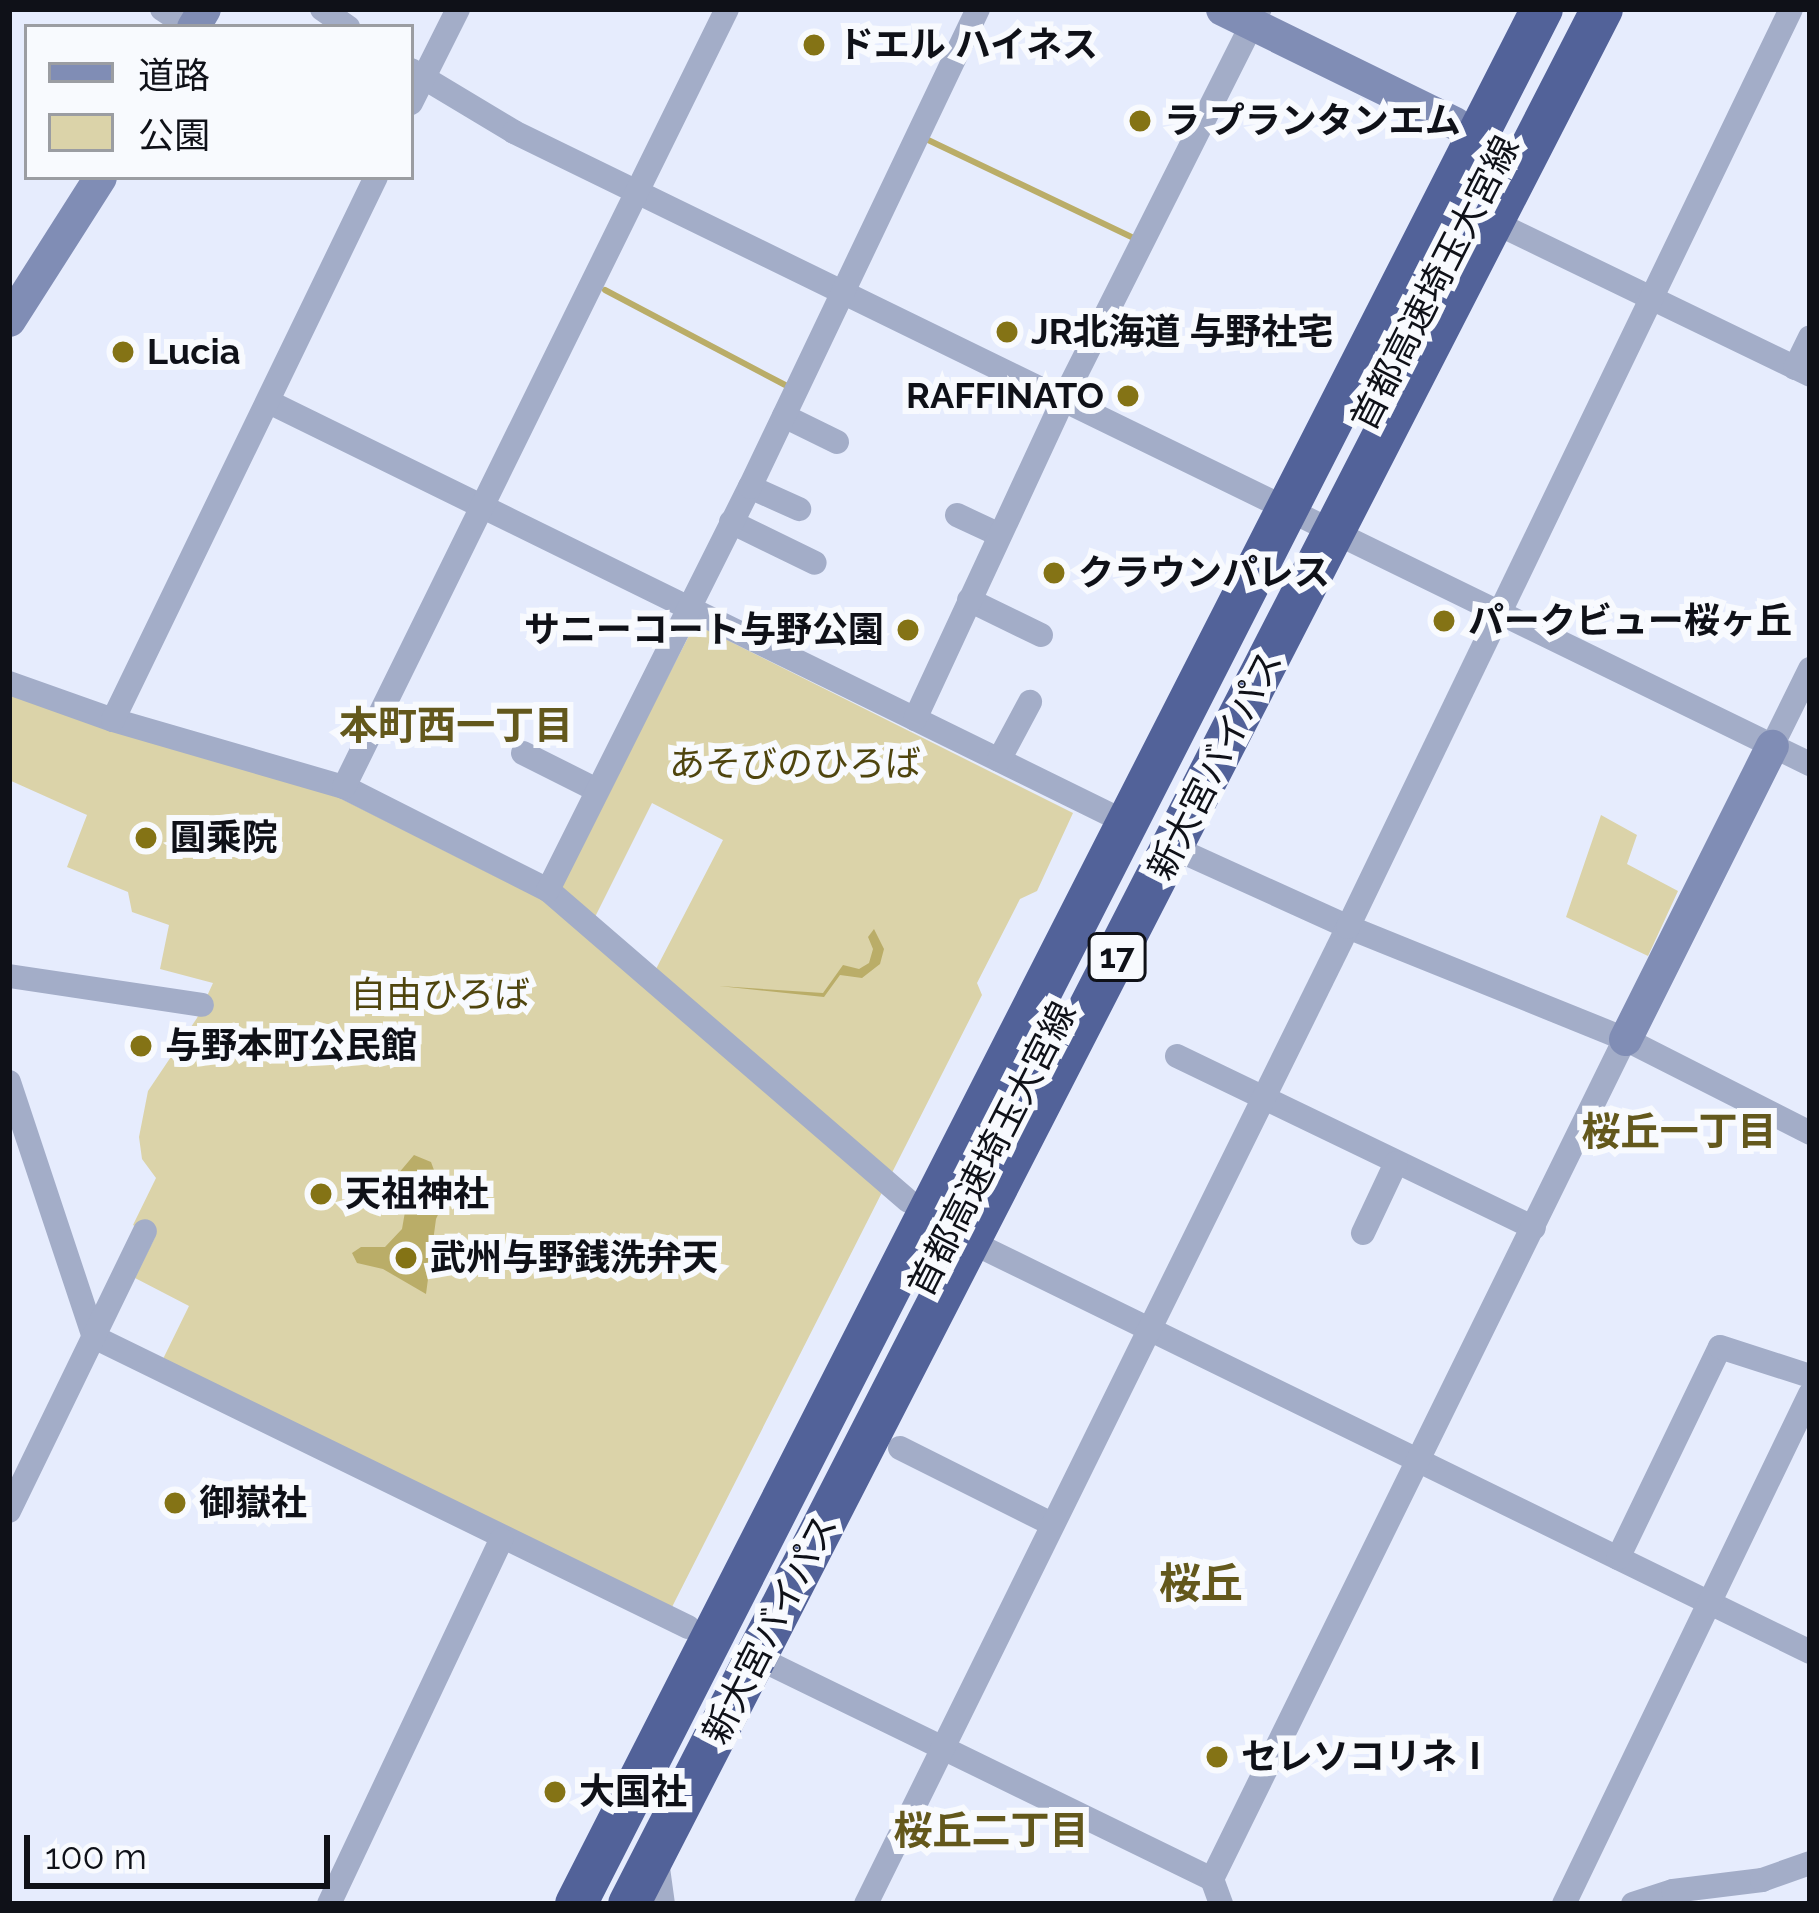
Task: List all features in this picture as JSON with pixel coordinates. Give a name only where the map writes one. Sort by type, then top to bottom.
[{"type":"highway","name":"新大宮バイパス","points":[[553,1904],[688,1627],[1109,814],[1263,499],[1513,9]]},
{"type":"highway","name":"首都高速埼玉大宮線","points":[[576,1904],[1542,9]]},
{"type":"highway","name":"首都高速埼玉大宮線","points":[[607,1904],[1574,9]]},
{"type":"highway","name":"新大宮バイパス","points":[[629,1904],[1602,9]]},
{"type":"street","points":[[458,9],[417,74],[471,110],[1810,764]]},
{"type":"street","points":[[344,787],[727,9]]},
{"type":"street","points":[[548,890],[686,606],[750,487],[978,9]]},
{"type":"street","points":[[1222,9],[1256,17],[1455,122]]},
{"type":"street","points":[[866,1904],[1348,927],[1791,9]]},
{"type":"street","points":[[915,718],[1063,400],[1256,17]]},
{"type":"street","points":[[9,320],[98,180]]},
{"type":"street","points":[[113,720],[375,180]]},
{"type":"street","points":[[1494,222],[1802,372],[1810,337]]},
{"type":"street","points":[[269,401],[1109,814]]},
{"type":"street","points":[[784,416],[837,442]]},
{"type":"street","points":[[750,487],[799,509]]},
{"type":"street","points":[[957,514],[1000,535]]},
{"type":"street","points":[[731,522],[815,563]]},
{"type":"street","points":[[969,600],[1041,635]]},
{"type":"street","points":[[756,1657],[1217,1892],[1625,1039],[1810,669]]},
{"type":"street","points":[[9,683],[113,720],[344,787],[548,890],[908,1201]]},
{"type":"street","points":[[999,760],[1030,702]]},
{"type":"street","points":[[523,753],[597,790]]},
{"type":"street","points":[[1172,847],[1348,927],[1625,1039],[1810,1133]]},
{"type":"street","points":[[9,976],[202,1005]]},
{"type":"street","points":[[1177,1056],[1534,1228]]},
{"type":"street","points":[[9,1082],[94,1337],[688,1627]]},
{"type":"street","points":[[1363,1233],[1396,1162]]},
{"type":"street","points":[[9,1511],[145,1231]]},
{"type":"street","points":[[969,1241],[1810,1652]]},
{"type":"street","points":[[1618,1558],[1720,1347],[1810,1376]]},
{"type":"street","points":[[1564,1904],[1810,1394]]},
{"type":"street","points":[[900,1448],[1052,1524]]},
{"type":"street","points":[[329,1904],[502,1540]]},
{"type":"street","points":[[656,1852],[662,1904]]},
{"type":"street","points":[[1633,1904],[1673,1891],[1762,1880],[1810,1863]]},
{"type":"green space","points":[[695,624],[1073,813],[1037,891],[1020,899],[977,983],[982,995],[671,1609],[163,1359],[189,1306],[135,1278],[155,1237],[133,1225],[156,1178],[142,1159],[139,1137],[148,1091],[197,1018],[213,983],[160,969],[169,925],[132,912],[128,892],[67,867],[87,815],[9,780],[9,694],[332,794],[545,901],[656,969],[723,840],[652,803],[594,919],[563,891],[562,882]]},
{"type":"green space","points":[[1601,815],[1637,835],[1627,864],[1678,891],[1648,956],[1566,917]]},
{"type":"shaded area","points":[[874,929],[884,949],[880,964],[862,978],[840,975],[824,997],[719,986],[823,993],[843,965],[859,969],[869,963],[873,949],[868,937]]},
{"type":"shaded area","points":[[414,1155],[431,1162],[445,1200],[436,1219],[426,1294],[383,1269],[357,1263],[352,1253],[361,1247],[385,1247],[402,1229],[406,1206],[392,1181]]},
{"type":"waterway","points":[[926,139],[1134,238]]},
{"type":"waterway","points":[[605,290],[789,387]]},
{"type":"place","name":"ドエル ハイネス","points":[[814,45]]},
{"type":"place","name":"ラ プランタンエム","points":[[1140,121]]},
{"type":"place","name":"JR北海道 与野社宅","points":[[1007,332]]},
{"type":"place","name":"Lucia","points":[[123,352]]},
{"type":"place","name":"RAFFINATO","points":[[1128,396]]},
{"type":"place","name":"クラウンパレス","points":[[1054,573]]},
{"type":"place","name":"パークビュー桜ヶ丘","points":[[1444,621]]},
{"type":"place","name":"サニーコート与野公園","points":[[908,630]]},
{"type":"place","name":"圓乘院","points":[[146,838]]},
{"type":"place","name":"与野本町公民館","points":[[141,1046]]},
{"type":"place","name":"天祖神社","points":[[321,1194]]},
{"type":"place","name":"武州与野銭洗弁天","points":[[406,1258]]},
{"type":"place","name":"御嶽社","points":[[175,1503]]},
{"type":"place","name":"セレソコリネⅠ","points":[[1217,1757]]},
{"type":"place","name":"大国社","points":[[555,1792]]},
{"type":"district","name":"本町西一丁目","points":[[456,725]]},
{"type":"district","name":"桜丘一丁目","points":[[1679,1131]]},
{"type":"district","name":"桜丘","points":[[1201,1584]]},
{"type":"district","name":"桜丘二丁目","points":[[991,1830]]},
{"type":"park label","name":"あそびのひろば","points":[[795,764]]},
{"type":"park label","name":"自由ひろば","points":[[440,995]]}]
